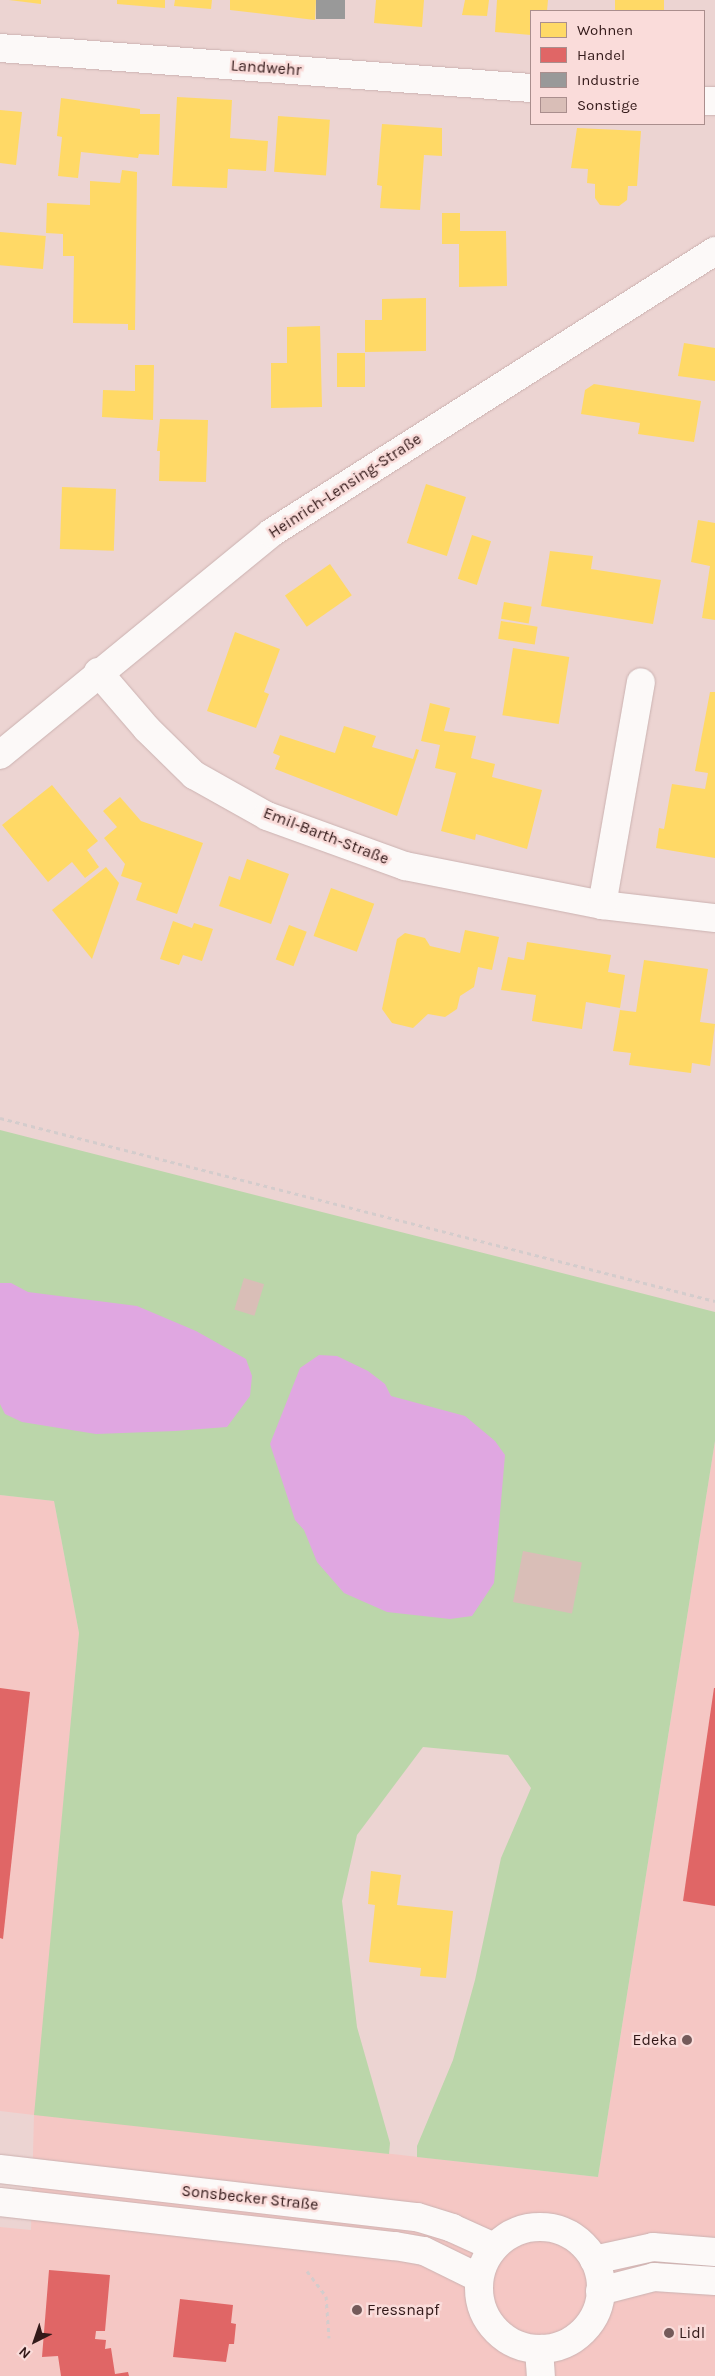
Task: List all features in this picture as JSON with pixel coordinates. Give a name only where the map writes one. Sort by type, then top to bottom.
[{"type":"street","name":"Landwehr","points":[[0,48],[530,88]]},
{"type":"street","name":"Heinrich-Lensing-Straße","points":[[0,755],[98,672],[271,533],[715,251]]},
{"type":"street","name":"Emil-Barth-Straße","points":[[98,672],[147,729],[194,775],[267,816],[405,866],[602,905],[715,918]]},
{"type":"street","points":[[602,905],[641,682]]},
{"type":"street","name":"Sonsbecker Straße","points":[[0,2170],[418,2217],[452,2228],[494,2247]]},
{"type":"street","name":"Sonsbecker Straße","points":[[0,2202],[395,2246],[424,2251],[479,2278]]},
{"type":"street","points":[[547,2227],[575,2238],[594,2260],[600,2291],[595,2313],[582,2332],[569,2342],[538,2349],[506,2338],[492,2327],[479,2296],[479,2278],[494,2247],[518,2230],[547,2227]]},
{"type":"street","points":[[594,2260],[653,2247],[715,2252]]},
{"type":"street","points":[[600,2291],[654,2277],[715,2281]]},
{"type":"street","points":[[538,2349],[541,2376]]},
{"type":"path","points":[[0,1118],[715,1301]]},
{"type":"shaded area","points":[[0,1283],[11,1283],[28,1292],[137,1306],[196,1331],[246,1359],[252,1376],[250,1396],[227,1427],[96,1434],[22,1422],[5,1414],[0,1404]]},
{"type":"shaded area","points":[[319,1355],[337,1356],[368,1371],[385,1384],[391,1396],[465,1416],[495,1441],[505,1455],[494,1583],[472,1616],[450,1619],[387,1612],[344,1593],[317,1562],[304,1530],[295,1520],[270,1444],[300,1368]]},
{"type":"shaded area","points":[[715,1441],[715,2376],[0,2376],[0,2227],[31,2230],[34,2115],[0,2111],[0,1495],[54,1501],[79,1633],[35,2114],[598,2177]]},
{"type":"green space","points":[[0,1130],[715,1312],[715,1441],[598,2177],[417,2157],[417,2146],[453,2060],[475,1980],[501,1858],[531,1788],[508,1755],[423,1747],[357,1835],[342,1901],[357,2027],[390,2143],[389,2154],[34,2115],[79,1633],[54,1501],[0,1495]]},
{"type":"building: Wohnen","points":[[9,0],[41,0],[41,4]]},
{"type":"building: Wohnen","points":[[117,0],[165,0],[165,8],[117,4]]},
{"type":"building: Wohnen","points":[[175,0],[212,0],[211,9],[174,6]]},
{"type":"building: Wohnen","points":[[230,0],[316,0],[315,20],[230,10]]},
{"type":"building: Wohnen","points":[[376,0],[424,0],[422,27],[374,23]]},
{"type":"building: Wohnen","points":[[465,0],[489,0],[487,16],[462,15]]},
{"type":"building: Wohnen","points":[[497,0],[548,0],[547,10],[530,10],[530,35],[495,32]]},
{"type":"building: Wohnen","points":[[615,0],[664,0],[664,10],[615,10]]},
{"type":"building: Wohnen","points":[[177,97],[232,100],[230,138],[268,141],[266,171],[228,169],[227,188],[172,186]]},
{"type":"building: Wohnen","points":[[61,98],[140,109],[140,114],[160,114],[159,155],[139,154],[138,158],[81,152],[78,178],[58,176],[62,137],[57,136]]},
{"type":"building: Wohnen","points":[[0,110],[22,112],[16,165],[0,163]]},
{"type":"building: Wohnen","points":[[278,116],[330,120],[326,175],[274,172]]},
{"type":"building: Wohnen","points":[[382,124],[442,128],[442,156],[424,155],[420,210],[380,208],[382,186],[377,185]]},
{"type":"building: Wohnen","points":[[577,128],[641,131],[637,186],[628,186],[627,200],[619,206],[600,205],[595,198],[595,184],[587,183],[588,169],[571,168]]},
{"type":"building: Wohnen","points":[[122,170],[137,172],[135,330],[128,330],[128,324],[73,323],[74,256],[63,256],[63,234],[46,233],[47,203],[90,205],[90,181],[120,183]]},
{"type":"building: Wohnen","points":[[442,213],[460,213],[460,231],[506,231],[507,286],[459,287],[459,244],[442,244]]},
{"type":"building: Wohnen","points":[[0,232],[46,236],[43,269],[0,265]]},
{"type":"building: Wohnen","points":[[426,298],[426,351],[365,352],[365,320],[382,320],[382,299]]},
{"type":"building: Wohnen","points":[[320,326],[322,407],[271,408],[271,363],[287,363],[287,327]]},
{"type":"building: Wohnen","points":[[684,343],[715,348],[715,381],[678,376]]},
{"type":"building: Wohnen","points":[[337,353],[365,353],[365,387],[337,387]]},
{"type":"building: Wohnen","points":[[135,365],[154,365],[153,420],[102,417],[103,390],[135,391]]},
{"type":"building: Wohnen","points":[[594,384],[701,401],[694,442],[638,434],[640,423],[581,414],[585,390]]},
{"type":"building: Wohnen","points":[[160,419],[208,420],[206,482],[159,481],[160,451],[157,451]]},
{"type":"building: Wohnen","points":[[426,484],[466,497],[447,556],[407,543]]},
{"type":"building: Wohnen","points":[[62,487],[116,489],[114,551],[60,549]]},
{"type":"building: Wohnen","points":[[698,520],[715,523],[715,620],[702,618],[710,566],[691,562]]},
{"type":"building: Wohnen","points":[[472,535],[491,541],[477,585],[458,579]]},
{"type":"building: Wohnen","points":[[550,551],[593,556],[591,569],[661,580],[653,624],[541,606]]},
{"type":"building: Wohnen","points":[[330,564],[352,595],[307,627],[285,596]]},
{"type":"building: Wohnen","points":[[504,602],[532,607],[529,624],[501,619]]},
{"type":"building: Wohnen","points":[[501,621],[538,627],[535,645],[498,639]]},
{"type":"building: Wohnen","points":[[235,632],[280,649],[264,692],[269,694],[256,728],[207,711]]},
{"type":"building: Wohnen","points":[[513,648],[569,657],[559,724],[502,715]]},
{"type":"building: Wohnen","points":[[710,692],[715,692],[715,858],[656,848],[659,828],[664,829],[672,784],[705,789],[708,773],[695,771]]},
{"type":"building: Wohnen","points":[[430,703],[450,708],[444,731],[476,736],[471,758],[495,764],[492,777],[542,790],[527,849],[476,834],[475,840],[441,831],[456,773],[435,768],[440,745],[421,741]]},
{"type":"building: Wohnen","points":[[344,726],[376,736],[372,747],[413,759],[416,749],[419,750],[397,816],[275,769],[280,756],[273,753],[280,735],[335,753]]},
{"type":"building: Wohnen","points":[[52,785],[98,841],[87,850],[99,867],[85,878],[72,862],[48,882],[2,825]]},
{"type":"building: Wohnen","points":[[120,797],[141,821],[203,843],[177,914],[136,900],[142,883],[121,876],[125,864],[104,838],[117,827],[103,811]]},
{"type":"building: Wohnen","points":[[247,859],[289,874],[271,924],[219,906],[229,876],[240,880]]},
{"type":"building: Wohnen","points":[[106,867],[119,883],[92,959],[52,910]]},
{"type":"building: Wohnen","points":[[331,888],[374,904],[357,952],[314,936]]},
{"type":"building: Wohnen","points":[[173,921],[192,928],[194,923],[213,929],[202,961],[183,955],[179,965],[160,959]]},
{"type":"building: Wohnen","points":[[289,925],[307,932],[293,966],[276,960]]},
{"type":"building: Wohnen","points":[[465,930],[499,937],[492,970],[478,967],[474,987],[460,996],[457,1009],[445,1017],[428,1014],[413,1028],[392,1023],[382,1009],[397,939],[405,933],[425,938],[430,946],[460,953]]},
{"type":"building: Wohnen","points":[[527,942],[611,955],[608,972],[625,975],[620,1008],[586,1002],[582,1029],[532,1021],[536,995],[501,990],[508,957],[524,960]]},
{"type":"building: Wohnen","points":[[644,960],[708,969],[700,1022],[715,1024],[710,1066],[692,1063],[691,1073],[629,1065],[631,1053],[613,1051],[620,1010],[636,1012]]},
{"type":"building: Wohnen","points":[[371,1871],[401,1875],[397,1905],[453,1911],[446,1978],[420,1976],[421,1968],[369,1962],[375,1905],[368,1904]]},
{"type":"building: Handel","points":[[0,1688],[30,1692],[3,1939],[0,1938]]},
{"type":"building: Handel","points":[[715,1688],[715,1906],[683,1901]]},
{"type":"building: Handel","points":[[49,2270],[110,2275],[105,2331],[96,2331],[95,2339],[106,2340],[105,2349],[111,2348],[115,2374],[128,2372],[129,2376],[61,2376],[58,2356],[42,2357]]},
{"type":"building: Handel","points":[[180,2299],[233,2305],[231,2323],[236,2324],[234,2344],[229,2344],[226,2362],[173,2357]]},
{"type":"building: Industrie","points":[[316,0],[345,0],[345,19],[316,19]]},
{"type":"building: Sonstige","points":[[244,1278],[264,1284],[254,1316],[234,1310]]},
{"type":"building: Sonstige","points":[[523,1551],[582,1562],[572,1613],[513,1602]]},
{"type":"place","name":"Edeka","points":[[687,2040]]},
{"type":"place","name":"Fressnapf","points":[[357,2310]]},
{"type":"place","name":"Lidl","points":[[669,2333]]}]
